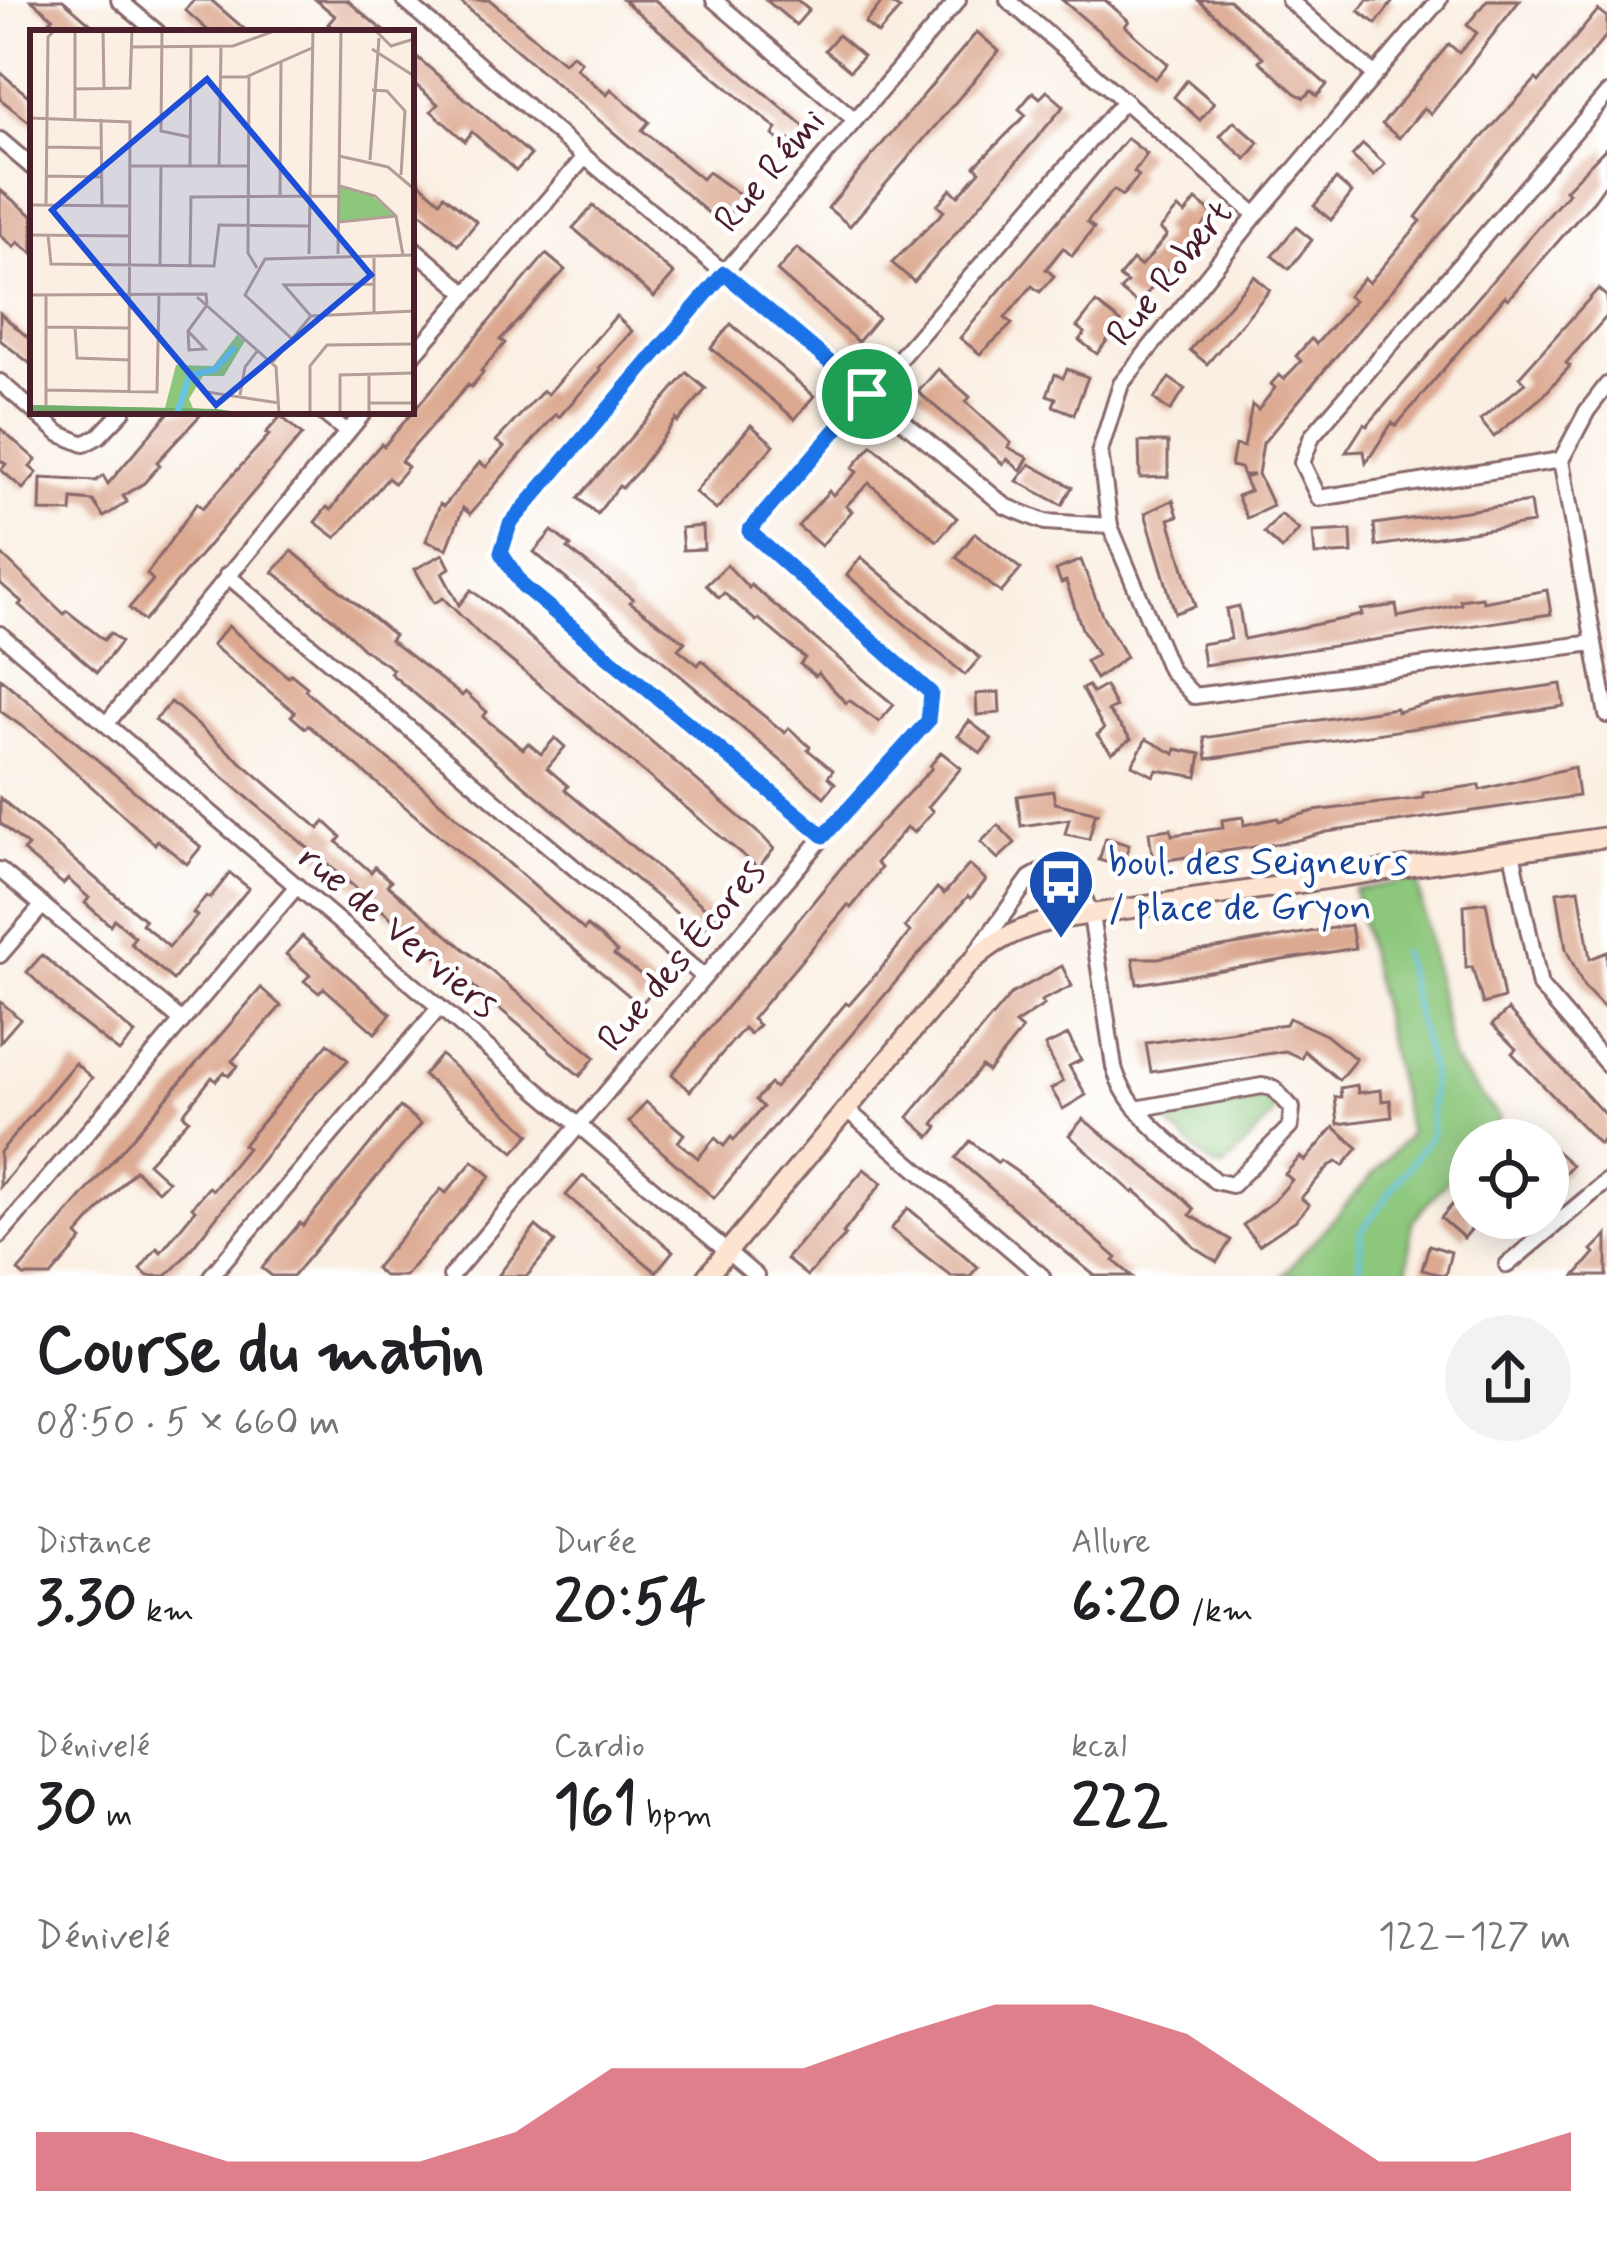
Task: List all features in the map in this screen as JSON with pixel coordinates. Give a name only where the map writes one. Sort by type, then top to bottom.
[{"type":"street","points":[[119,0],[154,30]]},
{"type":"street","points":[[404,0],[1005,506],[1045,522],[1110,526]]},
{"type":"street","points":[[714,0],[854,119]]},
{"type":"street","name":"Rue Rémi","points":[[824,836],[523,586],[501,553],[510,524],[958,0]]},
{"type":"street","points":[[1008,0],[1256,215]]},
{"type":"street","points":[[1289,0],[1375,75]]},
{"type":"street","name":"Rue Robert","points":[[1439,0],[1256,215],[1121,384],[1100,451],[1110,526],[1170,670],[1194,696],[1593,643]]},
{"type":"street","points":[[1561,460],[1319,498],[1302,463],[1312,436],[1607,94]]},
{"type":"street","points":[[867,394],[1124,101]]},
{"type":"street","points":[[0,140],[30,165]]},
{"type":"street","points":[[414,354],[585,157]]},
{"type":"street","points":[[414,250],[466,293]]},
{"type":"street","points":[[0,382],[30,408]]},
{"type":"street","points":[[1607,385],[1586,411],[1561,460],[1607,715]]},
{"type":"street","name":"Rue des Écores","points":[[451,1276],[824,836],[928,721],[931,693],[749,531],[867,394]]},
{"type":"street","points":[[37,414],[60,434],[84,444],[120,414]]},
{"type":"street","points":[[325,414],[347,432]]},
{"type":"street","points":[[106,724],[362,414]]},
{"type":"street","points":[[227,575],[704,977]]},
{"type":"street","name":"rue de Verviers","points":[[0,634],[756,1276]]},
{"type":"street","points":[[965,968],[988,944],[1011,931],[1091,914],[1607,837]]},
{"type":"street","points":[[1512,852],[1540,986],[1607,1064]]},
{"type":"street","points":[[707,1276],[965,968],[1030,878],[1054,864],[1078,880],[1091,914],[1114,1066],[1120,1090],[1136,1109],[1215,1181],[1232,1185],[1290,1127],[1292,1108],[1274,1088],[1262,1086],[1136,1109]]},
{"type":"street","points":[[0,870],[182,1022]]},
{"type":"street","points":[[0,1234],[297,886]]},
{"type":"street","points":[[0,955],[43,905]]},
{"type":"street","points":[[211,1276],[439,1008]]},
{"type":"street","points":[[848,1110],[1042,1276]]},
{"type":"street","points":[[1507,1265],[1607,1181]]},
{"type":"green space","points":[[1417,879],[1452,1060],[1500,1119],[1449,1119],[1449,1178],[1412,1221],[1407,1276],[1282,1276],[1409,1134],[1354,890]]},
{"type":"green space","points":[[1261,1097],[1273,1105],[1273,1115],[1224,1168],[1213,1166],[1167,1123],[1177,1109]]},
{"type":"building","points":[[31,0],[63,0],[98,30],[55,30],[48,24],[53,18]]},
{"type":"building","points":[[194,0],[211,0],[246,30],[208,30],[185,10]]},
{"type":"building","points":[[316,0],[347,0],[382,30],[335,30],[328,24],[335,16]]},
{"type":"building","points":[[458,0],[490,0],[564,63],[572,54],[581,62],[576,68],[607,95],[611,89],[649,122],[642,130],[702,179],[708,172],[743,197],[720,223]]},
{"type":"building","points":[[623,0],[655,0],[813,134],[800,148],[790,140],[785,146],[773,135],[777,129]]},
{"type":"building","points":[[766,0],[797,0],[809,10],[796,25]]},
{"type":"building","points":[[884,0],[900,9],[878,34],[865,23]]},
{"type":"building","points":[[1062,0],[1105,0],[1129,21],[1125,26],[1168,64],[1155,79]]},
{"type":"building","points":[[1198,0],[1229,0],[1327,85],[1317,96],[1311,91],[1304,98],[1295,93],[1259,61],[1263,57]]},
{"type":"building","points":[[1367,0],[1394,0],[1376,24],[1359,11]]},
{"type":"building","points":[[1487,0],[1520,0],[1431,114],[1424,108],[1399,138],[1382,124],[1449,44],[1459,53],[1477,33],[1467,25]]},
{"type":"building","points":[[1598,10],[1607,17],[1607,35],[1263,443],[1258,474],[1273,506],[1247,518],[1237,496],[1250,491],[1244,478],[1254,475],[1243,475],[1240,468],[1231,466],[1235,445],[1244,447],[1252,405],[1258,410],[1275,388],[1271,384],[1279,375],[1284,379],[1301,361],[1296,356],[1311,339],[1316,344],[1354,301],[1348,296],[1364,278],[1369,283],[1421,221],[1416,217],[1455,167],[1536,79],[1539,82]]},
{"type":"building","points":[[977,32],[999,51],[850,226],[828,208]]},
{"type":"building","points":[[838,35],[863,56],[850,71],[825,50]]},
{"type":"building","points":[[414,55],[531,155],[516,171],[472,132],[465,141],[431,111],[438,104],[414,84]]},
{"type":"building","points":[[0,72],[30,97],[30,123],[0,99]]},
{"type":"building","points":[[1187,80],[1214,103],[1200,120],[1174,97]]},
{"type":"building","points":[[1047,91],[1064,106],[914,282],[892,263],[944,211],[937,205],[951,189],[958,196],[980,171],[975,166],[1026,115],[1019,109],[1033,92],[1040,98]]},
{"type":"building","points":[[1234,121],[1259,143],[1246,159],[1220,136]]},
{"type":"building","points":[[1127,138],[1147,154],[1134,172],[1139,176],[1122,196],[1114,190],[1108,196],[1087,222],[1094,228],[1072,256],[1063,248],[1046,269],[1054,276],[1040,292],[1032,286],[1005,318],[1012,324],[980,354],[960,338]]},
{"type":"building","points":[[1363,144],[1385,164],[1374,176],[1352,156]]},
{"type":"building","points":[[1607,147],[1607,182],[1595,199],[1508,299],[1505,296],[1396,426],[1392,423],[1366,463],[1364,451],[1346,452],[1364,424]]},
{"type":"building","points":[[414,178],[440,201],[444,195],[477,222],[458,245],[414,207]]},
{"type":"building","points":[[1336,179],[1352,193],[1331,220],[1314,206]]},
{"type":"building","points":[[0,190],[30,214],[30,252],[18,242],[14,247],[0,235]]},
{"type":"building","points":[[1196,200],[1213,214],[1140,302],[1135,302],[1120,290],[1127,283],[1119,277],[1133,260],[1140,266],[1147,260],[1167,235],[1160,229],[1178,208],[1185,214]]},
{"type":"building","points":[[593,206],[674,274],[654,297],[573,228]]},
{"type":"building","points":[[1296,227],[1312,240],[1289,269],[1272,256]]},
{"type":"building","points":[[797,248],[878,318],[858,342],[777,271]]},
{"type":"building","points":[[546,254],[565,270],[500,340],[505,343],[471,387],[401,461],[408,467],[394,483],[388,478],[336,538],[315,522],[327,507],[331,510],[367,460]]},
{"type":"building","points":[[1254,276],[1270,290],[1207,364],[1190,350]]},
{"type":"building","points":[[1598,289],[1607,297],[1607,316],[1543,396],[1494,437],[1480,420],[1525,383],[1519,377]]},
{"type":"building","points":[[1096,303],[1121,322],[1097,354],[1079,340],[1085,333],[1077,327]]},
{"type":"building","points":[[0,313],[30,339],[30,364],[0,340]]},
{"type":"building","points":[[616,316],[632,331],[601,370],[559,417],[556,414],[470,514],[463,508],[447,549],[426,541],[440,504],[444,506],[480,462],[486,467],[504,447],[496,441],[543,391],[548,394]]},
{"type":"building","points":[[731,324],[814,396],[795,419],[711,348]]},
{"type":"building","points":[[938,369],[970,397],[966,402],[1011,443],[1008,447],[1028,458],[1021,471],[1007,459],[1003,464],[918,392]]},
{"type":"building","points":[[1067,369],[1088,377],[1074,414],[1053,406],[1056,398],[1047,395],[1055,374],[1063,378]]},
{"type":"building","points":[[687,373],[706,389],[597,514],[578,498]]},
{"type":"building","points":[[1169,378],[1185,389],[1170,411],[1154,399]]},
{"type":"building","points":[[167,414],[201,414],[144,483],[123,496],[127,502],[104,517],[93,501],[72,499],[71,512],[40,511],[41,478],[96,481],[103,476],[108,484]]},
{"type":"building","points":[[281,416],[302,435],[144,621],[129,608],[153,580],[147,574],[197,503],[203,508]]},
{"type":"building","points":[[751,425],[774,445],[716,510],[695,492]]},
{"type":"building","points":[[0,428],[36,460],[30,467],[37,473],[23,489],[1,470],[6,464],[0,460]]},
{"type":"building","points":[[1139,442],[1168,442],[1168,477],[1140,478]]},
{"type":"building","points":[[872,445],[957,518],[937,541],[869,483],[846,506],[852,511],[821,546],[798,526],[829,491],[833,495],[857,472],[852,468]]},
{"type":"building","points":[[1030,464],[1072,487],[1062,505],[1017,481]]},
{"type":"building","points":[[1173,500],[1178,516],[1169,519],[1195,606],[1175,613],[1145,513]]},
{"type":"building","points":[[1530,502],[1533,523],[1376,546],[1374,524]]},
{"type":"building","points":[[1281,514],[1299,530],[1282,549],[1264,533]]},
{"type":"building","points":[[703,526],[704,549],[683,550],[681,528]]},
{"type":"building","points":[[1351,530],[1352,553],[1315,555],[1313,532]]},
{"type":"building","points":[[552,531],[633,599],[630,602],[685,642],[678,649],[698,665],[702,660],[785,733],[789,728],[810,747],[833,770],[828,777],[835,783],[824,797],[534,552]]},
{"type":"building","points":[[975,533],[1021,569],[1001,593],[956,557]]},
{"type":"building","points":[[292,551],[394,635],[390,640],[462,696],[465,692],[487,712],[483,717],[523,749],[528,743],[541,754],[555,738],[565,747],[547,768],[568,786],[565,790],[715,916],[700,933],[273,572]]},
{"type":"building","points":[[0,553],[64,614],[67,611],[104,640],[110,633],[121,642],[97,672],[0,583]]},
{"type":"building","points":[[443,554],[450,568],[442,573],[459,605],[471,590],[499,611],[763,837],[774,849],[758,868],[480,635],[443,598],[434,603],[415,569]]},
{"type":"building","points":[[861,557],[980,658],[965,675],[847,575]]},
{"type":"building","points":[[1081,560],[1102,615],[1126,657],[1096,679],[1086,661],[1097,655],[1082,629],[1066,581],[1061,583],[1056,570]]},
{"type":"building","points":[[727,565],[894,705],[879,722],[849,700],[846,703],[818,673],[815,676],[800,664],[805,658],[759,619],[724,593],[719,598],[706,585]]},
{"type":"building","points":[[1547,590],[1551,614],[1204,665],[1201,644],[1231,639],[1226,609],[1239,606],[1244,639],[1362,615],[1361,610],[1396,605],[1398,617],[1461,604],[1460,600],[1482,597],[1483,602]]},
{"type":"building","points":[[228,626],[288,677],[291,674],[307,687],[331,713],[417,782],[584,930],[587,926],[617,952],[614,955],[657,986],[640,1005],[308,725],[305,728],[291,716],[295,712],[212,645]]},
{"type":"building","points":[[0,678],[201,847],[187,864],[157,840],[155,844],[37,737],[0,711]]},
{"type":"building","points":[[1561,684],[1564,706],[1207,759],[1204,738]]},
{"type":"building","points":[[1088,686],[1093,693],[1105,686],[1116,707],[1108,711],[1131,739],[1112,753],[1097,735],[1104,729],[1082,689]]},
{"type":"building","points":[[999,692],[1000,713],[977,715],[976,694]]},
{"type":"building","points":[[171,702],[319,829],[325,822],[341,837],[337,842],[371,872],[375,867],[391,881],[387,885],[595,1057],[580,1076],[155,720]]},
{"type":"building","points":[[969,721],[992,739],[981,753],[958,736]]},
{"type":"building","points":[[1146,739],[1175,754],[1176,749],[1201,754],[1197,777],[1157,770],[1154,776],[1132,765]]},
{"type":"building","points":[[941,752],[961,768],[928,807],[933,811],[914,833],[907,827],[876,863],[881,868],[851,908],[848,905],[752,1019],[759,1025],[750,1034],[744,1028],[690,1091],[672,1074]]},
{"type":"building","points":[[1574,767],[1578,796],[1153,862],[1149,832],[1171,829],[1172,835],[1223,828],[1222,820],[1243,817],[1244,825],[1279,821],[1314,811],[1423,798],[1423,793],[1479,785],[1480,790]]},
{"type":"building","points":[[1053,791],[1055,803],[1098,813],[1089,839],[1065,834],[1069,819],[1021,826],[1017,796]]},
{"type":"building","points":[[0,798],[145,920],[142,924],[169,947],[197,916],[193,913],[206,896],[210,898],[230,873],[249,888],[173,980],[130,943],[135,937],[114,919],[110,925],[85,903],[89,898],[68,879],[63,884],[23,851],[28,846],[0,823]]},
{"type":"building","points":[[998,825],[1015,843],[998,859],[981,842]]},
{"type":"building","points":[[1106,838],[1129,845],[1122,867],[1099,860]]},
{"type":"building","points":[[969,865],[986,880],[714,1198],[629,1122],[646,1102],[684,1134],[678,1142],[698,1158],[715,1138],[724,1146],[731,1137],[734,1140],[763,1107],[756,1100],[770,1084],[775,1088],[883,966],[910,932],[905,927],[937,888],[944,894]]},
{"type":"building","points":[[1579,889],[1590,959],[1607,952],[1607,1011],[1584,987],[1566,949],[1557,892]]},
{"type":"building","points":[[1486,902],[1504,998],[1483,1004],[1472,967],[1466,968],[1464,905]]},
{"type":"building","points":[[1351,925],[1355,948],[1137,984],[1133,958],[1158,958]]},
{"type":"building","points":[[302,936],[391,1014],[375,1033],[324,988],[319,993],[304,981],[310,975],[286,954]]},
{"type":"building","points":[[42,955],[135,1034],[119,1052],[27,972]]},
{"type":"building","points":[[1062,966],[1072,986],[1041,1001],[1044,1005],[1015,1024],[1022,1030],[988,1072],[982,1067],[941,1114],[930,1137],[908,1117],[1011,994]]},
{"type":"building","points":[[261,988],[281,1006],[232,1061],[238,1066],[229,1076],[224,1072],[216,1081],[212,1077],[183,1114],[189,1119],[148,1163],[168,1181],[158,1191],[135,1170],[77,1235],[82,1240],[51,1276],[24,1276],[18,1271]]},
{"type":"building","points":[[0,1001],[20,1019],[0,1042]]},
{"type":"building","points":[[1508,1010],[1607,1117],[1607,1136],[1599,1144],[1512,1053],[1516,1049],[1492,1025]]},
{"type":"building","points":[[1289,1018],[1326,1035],[1356,1059],[1339,1080],[1304,1051],[1301,1058],[1285,1051],[1151,1072],[1146,1043],[1286,1024]]},
{"type":"building","points":[[1068,1035],[1081,1060],[1069,1066],[1086,1095],[1063,1109],[1051,1089],[1063,1082],[1045,1046]]},
{"type":"building","points":[[328,1043],[348,1060],[309,1101],[182,1260],[166,1276],[148,1276],[140,1269],[157,1248],[161,1252],[209,1187],[213,1190],[247,1148],[243,1145]]},
{"type":"building","points":[[441,1055],[530,1134],[514,1152],[423,1075]]},
{"type":"building","points":[[75,1063],[92,1078],[0,1187],[0,1152]]},
{"type":"building","points":[[1357,1085],[1358,1093],[1381,1090],[1382,1101],[1390,1100],[1392,1117],[1338,1124],[1335,1097],[1341,1097],[1340,1088]]},
{"type":"building","points":[[400,1107],[421,1124],[293,1276],[272,1276],[262,1268],[300,1223],[303,1226]]},
{"type":"building","points":[[1083,1119],[1178,1193],[1194,1209],[1190,1215],[1231,1240],[1217,1262],[1069,1135]]},
{"type":"building","points":[[1334,1127],[1358,1148],[1343,1166],[1337,1162],[1329,1166],[1301,1198],[1309,1205],[1296,1220],[1259,1245],[1243,1225],[1274,1201],[1292,1180],[1285,1174],[1300,1157],[1305,1161]]},
{"type":"building","points":[[970,1141],[1023,1176],[1132,1276],[1095,1276],[1027,1220],[956,1158]]},
{"type":"building","points":[[473,1161],[491,1176],[405,1276],[384,1276],[375,1268],[441,1189],[446,1193]]},
{"type":"building","points":[[864,1169],[882,1183],[843,1233],[846,1235],[807,1276],[786,1259]]},
{"type":"building","points":[[583,1176],[673,1251],[656,1272],[566,1195]]},
{"type":"building","points":[[908,1208],[978,1267],[970,1276],[951,1276],[891,1229]]},
{"type":"building","points":[[536,1226],[555,1242],[527,1276],[498,1276]]},
{"type":"building","points":[[1607,1235],[1607,1276],[1575,1276],[1595,1253],[1592,1250]]},
{"type":"building","points":[[1429,1245],[1451,1252],[1445,1276],[1422,1270]]},
{"type":"waterway","points":[[1359,1276],[1361,1232],[1431,1135],[1431,1072],[1401,952]]},
{"type":"place","name":"boul. des Seigneurs / place de Gryon","points":[[1061,941]]},
{"type":"route","points":[[724,273],[867,394],[749,531],[931,693],[928,721],[824,836],[523,586],[501,553],[510,524],[724,273]]}]
